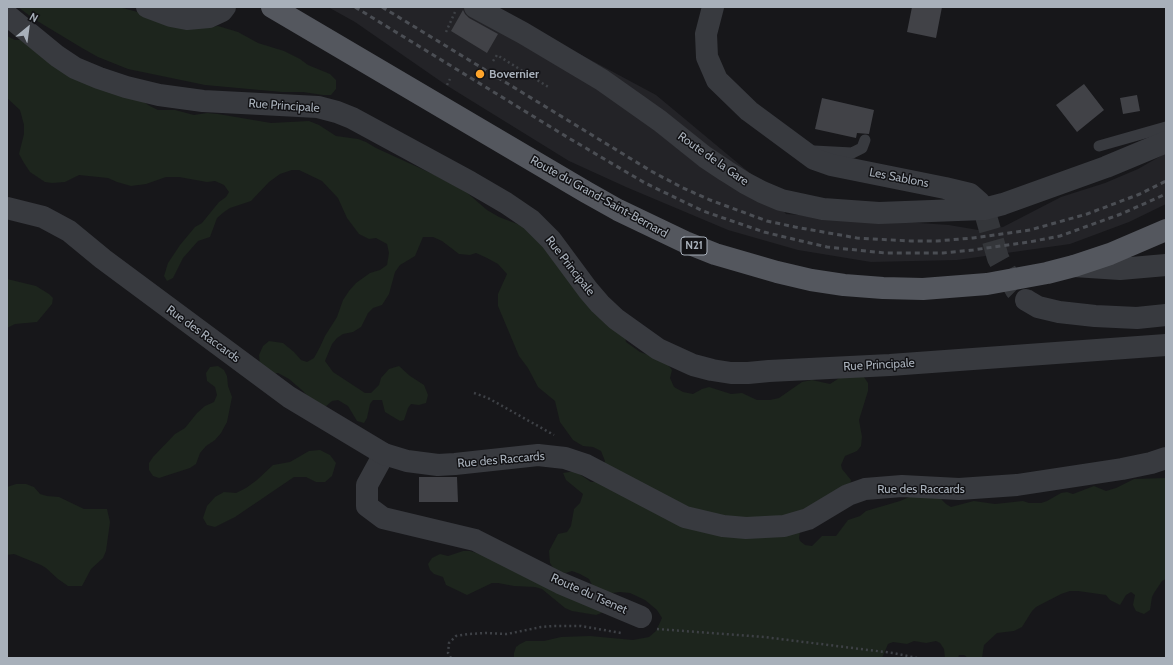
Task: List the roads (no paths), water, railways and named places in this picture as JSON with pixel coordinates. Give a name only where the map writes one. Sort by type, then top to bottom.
[{"type":"main road","name":"Route du Grand-Saint-Bernard","points":[[272,7],[586,192],[651,227],[715,254],[777,272],[811,280],[844,285],[883,288],[923,289],[987,284],[1047,274],[1074,266],[1110,254],[1166,230]]},
{"type":"street","points":[[146,7],[171,16],[187,19],[208,17],[222,11],[225,7]]},
{"type":"street","name":"Route de la Gare","points":[[474,7],[602,80],[660,121],[726,171],[762,192],[781,200],[823,209],[879,213],[984,209]]},
{"type":"street","name":"Les Sablons","points":[[713,7],[706,34],[707,57],[717,80],[749,112],[814,159],[831,165],[970,194],[984,209]]},
{"type":"street","name":"Rue Principale","points":[[7,15],[57,56],[75,68],[126,87],[159,95],[203,101],[318,108],[337,112],[352,118],[470,182],[506,203],[531,220],[555,245],[600,304],[616,319],[658,349],[693,365],[731,373],[748,373],[890,365],[1166,345]]},
{"type":"street","points":[[984,209],[1004,204],[1106,167],[1166,142]]},
{"type":"street","name":"Rue des Raccards","points":[[7,208],[43,216],[68,231],[109,264],[289,397],[384,454],[407,461],[438,464],[473,463],[538,455],[565,458],[593,469],[685,517],[723,526],[766,528],[808,519],[848,495],[865,489],[902,486],[942,489],[973,489],[1017,485],[1122,469],[1151,463],[1166,458]]},
{"type":"street","points":[[1074,266],[1120,269],[1166,265]]},
{"type":"street","points":[[1026,300],[1038,307],[1059,312],[1095,316],[1137,318],[1166,315]]},
{"type":"street","name":"Route du Tsenet","points":[[384,454],[367,486],[367,506],[382,518],[475,540],[645,623]]},
{"type":"lane","points":[[1099,146],[1166,127]]},
{"type":"lane","points":[[808,155],[814,151],[852,154],[862,148],[865,140]]},
{"type":"tunnel","points":[[984,209],[998,258],[1016,290],[1026,300]]},
{"type":"railway","points":[[355,7],[645,183],[703,211],[764,232],[827,247],[885,253],[943,253],[1029,242],[1060,236],[1121,214],[1166,194]]},
{"type":"railway","points":[[382,7],[651,171],[710,200],[767,221],[857,238],[911,241],[937,241],[973,238],[1030,230],[1087,214],[1140,194],[1166,181]]},
{"type":"place","name":"Bovernier","points":[[480,74]]}]
